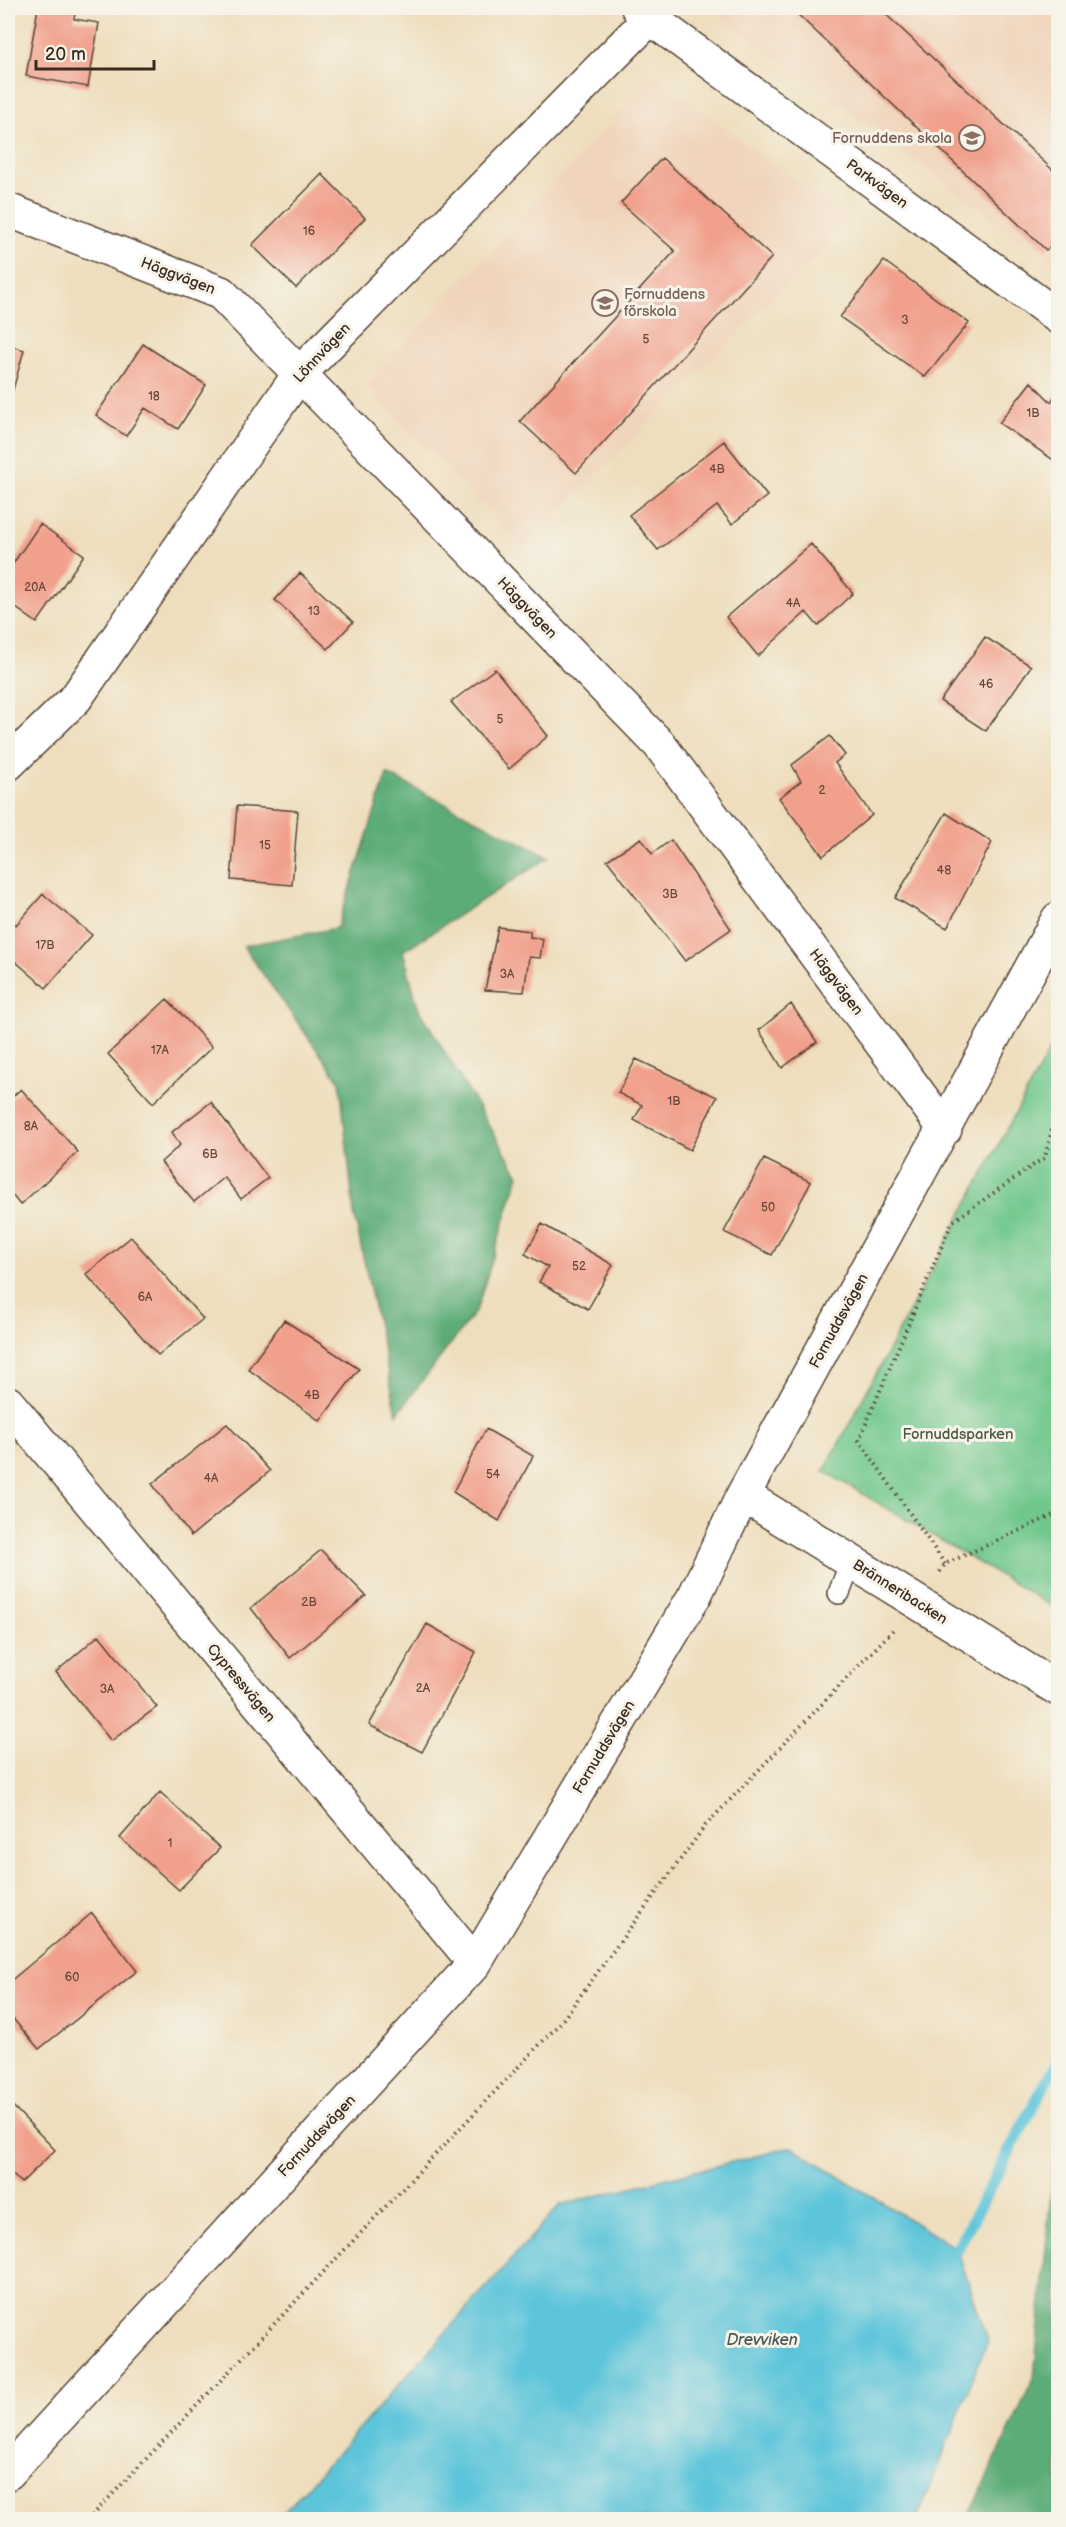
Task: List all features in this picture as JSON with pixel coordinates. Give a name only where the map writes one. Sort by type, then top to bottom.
[{"type":"street","name":"Parkvägen","points":[[649,11],[1059,317]]},
{"type":"street","name":"Lönnvägen","points":[[8,764],[76,698],[300,373],[649,11]]},
{"type":"street","name":"Häggvägen","points":[[8,210],[221,293],[659,744],[945,1129]]},
{"type":"street","name":"Fornuddsvägen","points":[[8,2473],[475,1964],[695,1595],[743,1495],[1059,919]]},
{"type":"street","name":"Cypressvägen","points":[[8,1403],[475,1964]]},
{"type":"street","name":"Bränneribacken","points":[[743,1495],[1059,1689]]},
{"type":"lane","points":[[839,1593],[851,1562]]},
{"type":"path","points":[[945,1564],[860,1440],[952,1222],[1045,1157],[1059,1107]]},
{"type":"path","points":[[88,2520],[561,2022],[705,1826],[919,1604],[945,1564],[1059,1513]]},
{"type":"shaded area","name":"Fornuddens skola","points":[[713,8],[1058,8],[1058,266],[711,10]]},
{"type":"shaded area","name":"Fornuddens förskola","points":[[654,75],[850,221],[524,548],[365,385]]},
{"type":"green space","points":[[387,774],[549,857],[403,951],[418,1007],[519,1175],[476,1311],[397,1414],[354,1214],[340,1082],[243,946],[337,928]]},
{"type":"green space","name":"Fornuddsparken","points":[[1058,1034],[1058,1610],[824,1471]]},
{"type":"green space","points":[[1058,2143],[1058,2519],[967,2519],[1034,2378],[1055,2147]]},
{"type":"water","name":"Drevviken","points":[[792,2147],[957,2249],[988,2340],[917,2519],[278,2519],[560,2205]]},
{"type":"building","points":[[38,8],[76,8],[74,19],[99,23],[88,87],[26,76]]},
{"type":"building","points":[[791,8],[879,8],[1058,175],[1058,240],[1046,250]]},
{"type":"building","points":[[662,158],[772,257],[576,473],[520,421],[675,251],[621,203]]},
{"type":"building","points":[[322,174],[365,218],[296,288],[252,245]]},
{"type":"building","points":[[884,261],[969,323],[925,377],[840,317]]},
{"type":"building","points":[[143,344],[206,385],[178,429],[145,408],[126,436],[96,415]]},
{"type":"building","points":[[8,345],[24,350],[11,397],[8,396]]},
{"type":"building","points":[[1031,382],[1051,402],[1058,389],[1058,463],[999,423]]},
{"type":"building","points":[[724,441],[767,496],[732,524],[717,506],[658,550],[629,515]]},
{"type":"building","points":[[40,524],[84,555],[37,623],[8,602],[8,571]]},
{"type":"building","points":[[811,544],[853,593],[818,626],[806,612],[758,656],[726,617]]},
{"type":"building","points":[[300,573],[353,622],[328,649],[275,600]]},
{"type":"building","points":[[985,637],[1031,666],[986,731],[940,701]]},
{"type":"building","points":[[495,669],[548,736],[509,769],[451,702]]},
{"type":"building","points":[[830,736],[845,755],[835,763],[872,815],[823,856],[779,798],[801,781],[792,765]]},
{"type":"building","points":[[237,806],[298,811],[292,885],[231,880]]},
{"type":"building","points":[[946,813],[992,842],[947,928],[895,898]]},
{"type":"building","points":[[641,838],[652,854],[671,840],[731,929],[685,961],[607,860]]},
{"type":"building","points":[[43,894],[92,935],[46,988],[8,955],[8,918],[16,925]]},
{"type":"building","points":[[498,927],[530,931],[530,937],[543,939],[540,958],[529,957],[524,992],[485,990]]},
{"type":"building","points":[[167,999],[212,1047],[153,1103],[108,1054]]},
{"type":"building","points":[[791,1004],[817,1042],[782,1068],[759,1030]]},
{"type":"building","points":[[636,1059],[717,1097],[690,1150],[634,1120],[642,1105],[618,1093]]},
{"type":"building","points":[[21,1089],[78,1152],[20,1205],[8,1190],[8,1101]]},
{"type":"building","points":[[211,1102],[268,1178],[241,1199],[224,1177],[194,1202],[161,1162],[180,1145],[172,1132]]},
{"type":"building","points":[[764,1159],[811,1182],[772,1255],[724,1232]]},
{"type":"building","points":[[542,1224],[613,1265],[588,1309],[539,1282],[548,1267],[525,1254]]},
{"type":"building","points":[[131,1237],[203,1319],[158,1355],[86,1274]]},
{"type":"building","points":[[284,1320],[359,1369],[320,1421],[248,1369]]},
{"type":"building","points":[[227,1424],[270,1471],[191,1536],[152,1484]]},
{"type":"building","points":[[486,1429],[533,1456],[499,1521],[453,1492]]},
{"type":"building","points":[[321,1550],[366,1596],[290,1658],[251,1608]]},
{"type":"building","points":[[427,1624],[476,1652],[422,1752],[369,1725]]},
{"type":"building","points":[[99,1635],[157,1707],[111,1741],[56,1672]]},
{"type":"building","points":[[160,1792],[220,1848],[179,1890],[120,1838]]},
{"type":"building","points":[[92,1913],[137,1971],[39,2049],[8,2013],[8,1983]]},
{"type":"building","points":[[8,2101],[55,2150],[21,2183],[8,2170]]},
{"type":"waterway","points":[[957,2249],[1058,2060]]},
{"type":"place","name":"Fornuddens skola","points":[[972,138]]},
{"type":"place","name":"Fornuddens förskola","points":[[605,303]]}]
